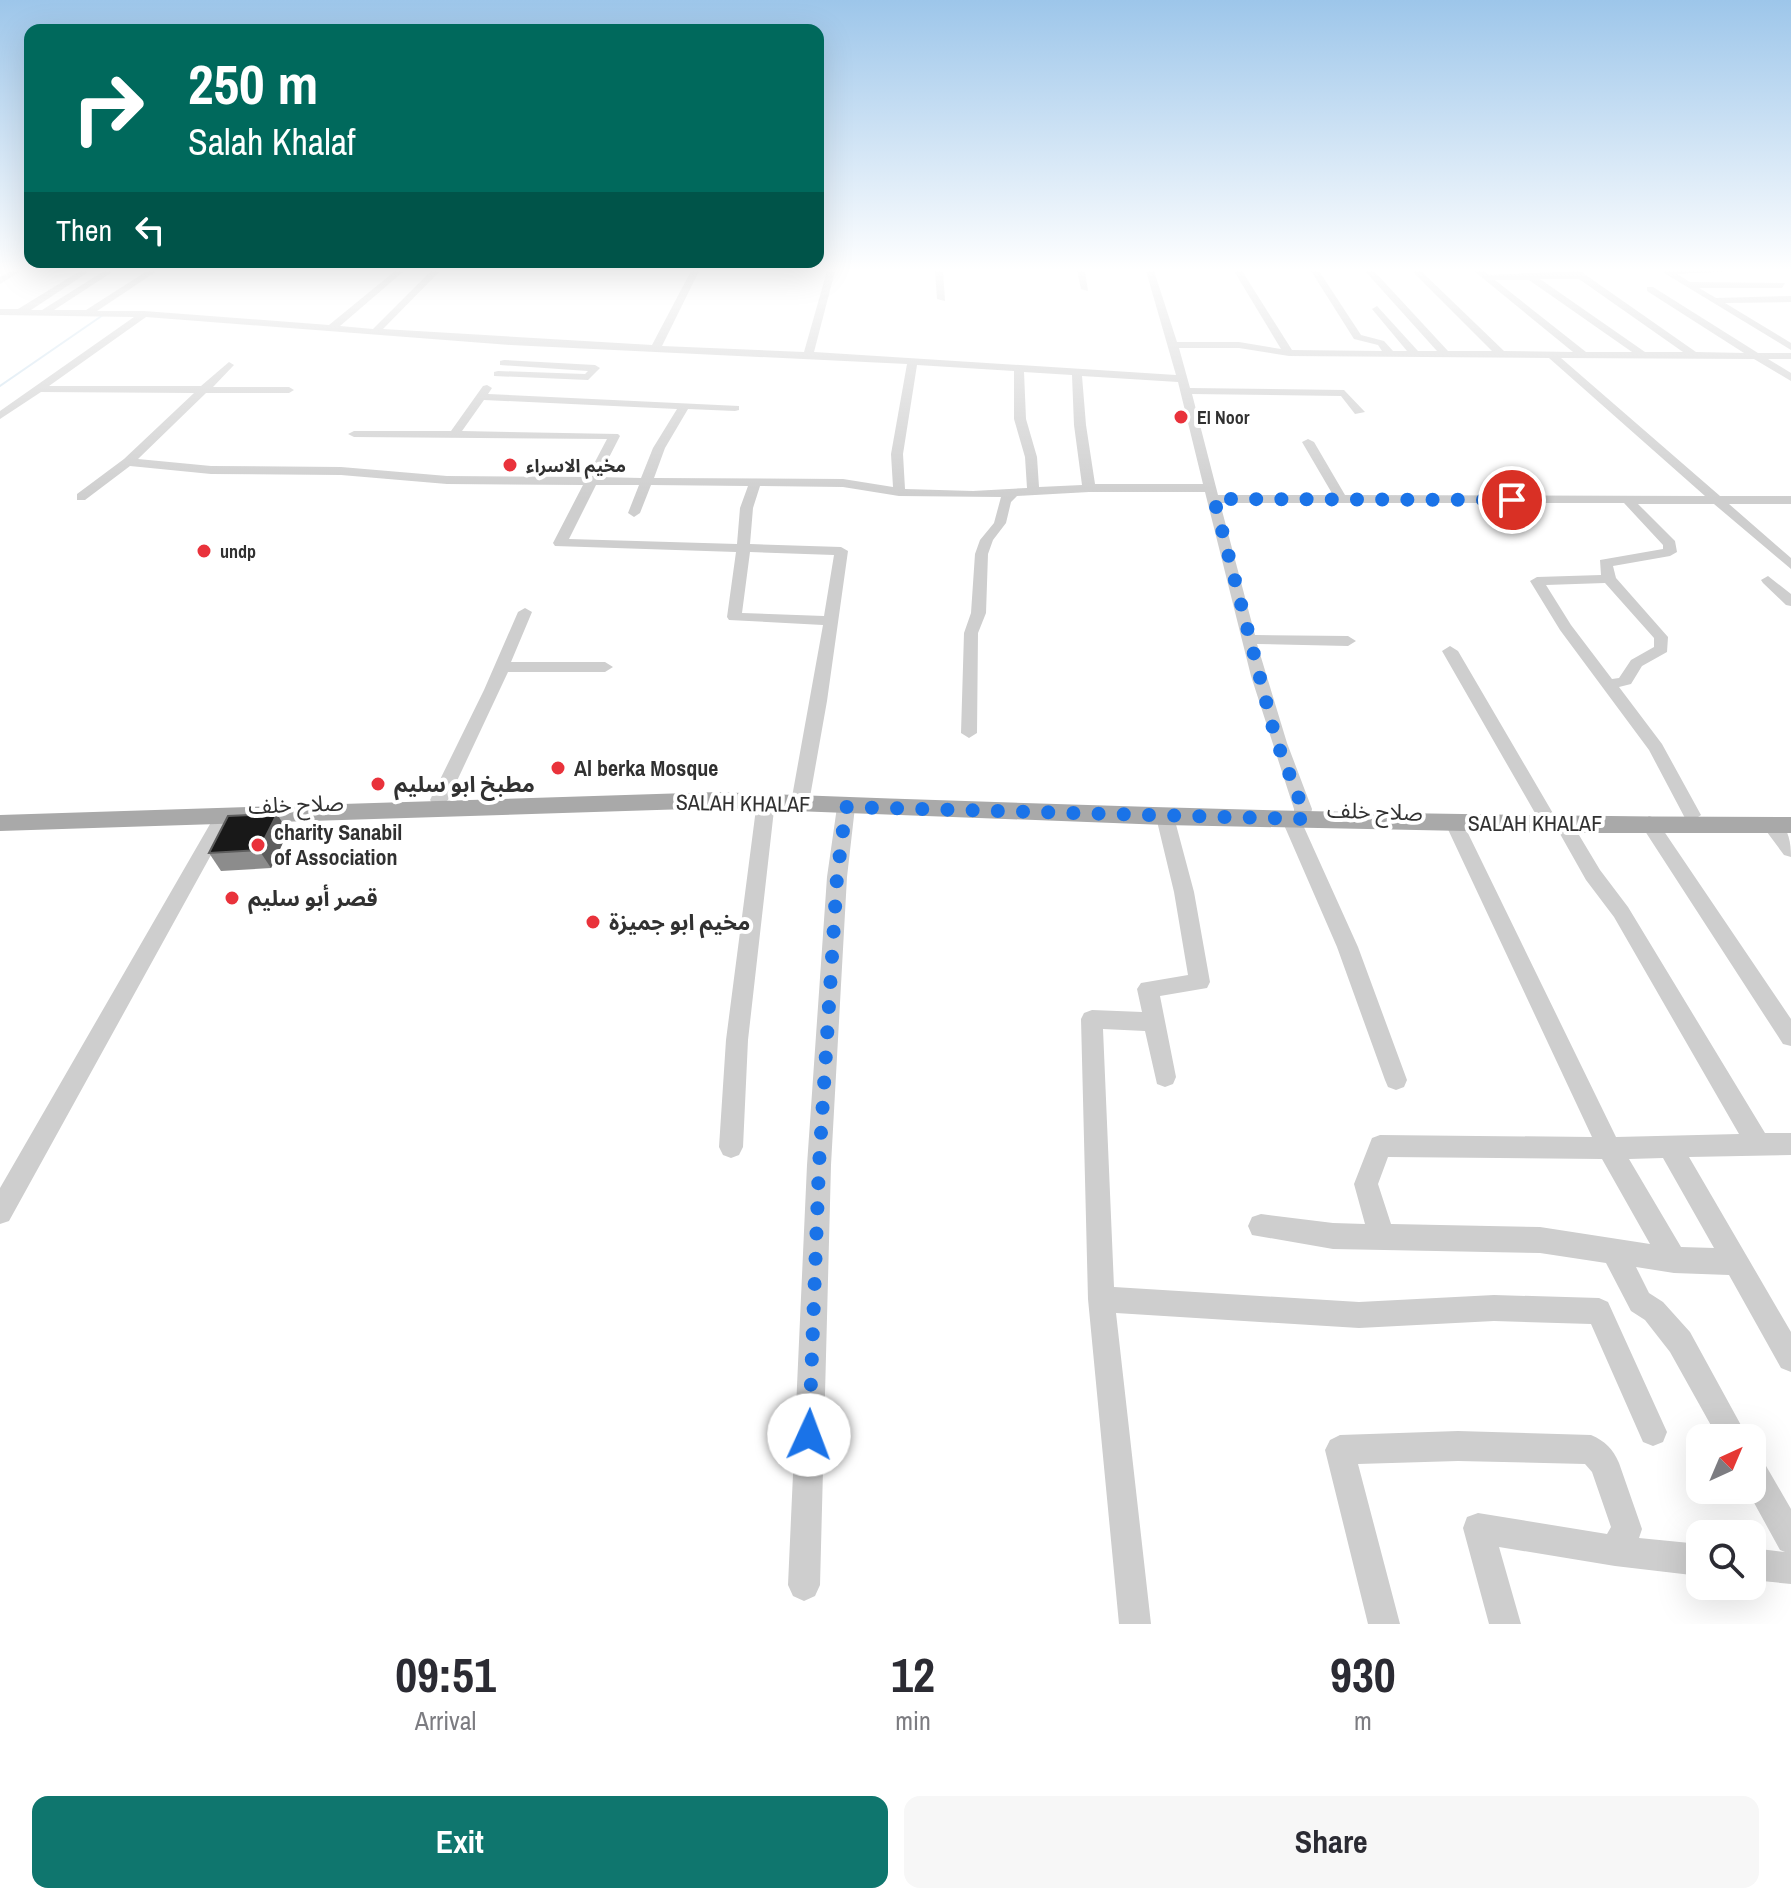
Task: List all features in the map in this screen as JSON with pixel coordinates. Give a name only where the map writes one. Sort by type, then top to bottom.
[{"type":"main road","name":"صلاح خلف","points":[[0,812],[734,792],[1299,815],[1554,820],[1692,815],[1784,822]]},
{"type":"main road","name":"SALAH KHALAF","points":[[223,817],[673,801],[766,801],[846,807],[1165,817],[1299,815],[1454,823],[1554,820],[1784,822]]},
{"type":"main road","name":"صلاح خلف","points":[[0,823],[223,817]]},
{"type":"street","points":[[0,416],[98,347]]},
{"type":"street","points":[[455,434],[483,391],[491,386],[515,347]]},
{"type":"street","points":[[622,347],[808,355],[1077,373],[1184,385],[1344,393],[1359,412]]},
{"type":"street","points":[[808,355],[810,347]]},
{"type":"street","points":[[1173,347],[1276,740],[1317,874],[1379,1026],[1396,1080]]},
{"type":"street","points":[[1250,347],[1289,353],[1391,355],[1791,356]]},
{"type":"street","points":[[1285,347],[1289,353]]},
{"type":"street","points":[[1384,347],[1391,355]]},
{"type":"street","points":[[1409,347],[1416,355]]},
{"type":"street","points":[[1438,347],[1446,355]]},
{"type":"street","points":[[1494,347],[1503,356]]},
{"type":"street","points":[[1573,347],[1586,357]]},
{"type":"street","points":[[1631,347],[1644,356]]},
{"type":"street","points":[[1681,347],[1697,358]]},
{"type":"street","points":[[1743,347],[1791,378]]},
{"type":"street","points":[[1554,357],[1791,565]]},
{"type":"street","points":[[498,374],[588,377],[595,368],[504,363]]},
{"type":"street","points":[[899,492],[897,454],[912,363]]},
{"type":"street","points":[[81,497],[128,462],[229,365]]},
{"type":"street","points":[[1019,369],[1020,419],[1031,457],[1033,492]]},
{"type":"street","points":[[1077,373],[1080,425],[1089,488]]},
{"type":"street","points":[[38,389],[289,390]]},
{"type":"street","points":[[481,397],[735,408]]},
{"type":"street","points":[[634,513],[669,428],[684,406]]},
{"type":"street","points":[[354,434],[614,436],[560,543],[841,551],[833,616],[829,621],[819,701],[801,797]]},
{"type":"street","points":[[1308,442],[1340,497]]},
{"type":"street","points":[[128,462],[211,470],[341,471],[447,480],[843,483],[899,492],[973,495],[1089,488],[1340,497],[1791,500]]},
{"type":"street","points":[[756,483],[748,495],[743,522],[744,549],[734,617],[829,621]]},
{"type":"street","points":[[969,733],[971,633],[978,624],[978,591],[985,543],[1001,521],[1005,497],[1015,492]]},
{"type":"street","points":[[1609,685],[1625,681],[1636,663],[1662,649],[1661,637],[1609,579],[1605,563],[1670,552],[1670,544],[1629,501]]},
{"type":"street","points":[[1609,579],[1537,581],[1565,627],[1656,748],[1692,815]]},
{"type":"street","points":[[1768,580],[1791,602]]},
{"type":"street","points":[[439,800],[525,612]]},
{"type":"street","points":[[1248,639],[1348,641]]},
{"type":"street","points":[[1450,651],[1554,820],[1621,912],[1758,1144]]},
{"type":"street","points":[[502,667],[605,667]]},
{"type":"street","points":[[731,1147],[737,1040],[766,801]]},
{"type":"street","points":[[804,1585],[819,1165],[837,877],[846,807]]},
{"type":"street","points":[[0,1212],[223,817]]},
{"type":"street","points":[[1165,817],[1184,892],[1200,982],[1148,989],[1165,1077]]},
{"type":"street","points":[[1784,822],[1791,850]]},
{"type":"street","points":[[1454,823],[1609,1148],[1674,1260]]},
{"type":"street","points":[[1649,823],[1791,1037]]},
{"type":"street","points":[[1135,1624],[1101,1299],[1092,1019],[1152,1022]]},
{"type":"street","points":[[1382,1237],[1366,1184],[1380,1146],[1609,1148],[1791,1144]]},
{"type":"street","points":[[1669,1145],[1791,1358]]},
{"type":"street","points":[[1261,1226],[1333,1236],[1540,1240],[1674,1260],[1736,1262]]},
{"type":"street","points":[[1614,1252],[1640,1302],[1654,1311],[1680,1342],[1726,1424]]},
{"type":"street","points":[[1101,1299],[1359,1315],[1494,1308],[1599,1311],[1653,1432]]},
{"type":"street","points":[[1384,1624],[1340,1450],[1458,1446],[1591,1450],[1604,1463],[1627,1529],[1615,1551]]},
{"type":"street","points":[[1766,1494],[1791,1539]]},
{"type":"street","points":[[1505,1624],[1478,1528],[1615,1551],[1686,1559]]},
{"type":"street","points":[[1766,1565],[1791,1568]]},
{"type":"building","points":[[277,814],[259,850],[209,853],[228,816]]},
{"type":"waterway","points":[[0,386],[57,347]]},
{"type":"place","name":"El Noor","points":[[1181,417]]},
{"type":"place","name":"مخيم الاسراء","points":[[510,465]]},
{"type":"place","name":"undp","points":[[204,551]]},
{"type":"place","name":"Al berka Mosque","points":[[558,768]]},
{"type":"place","name":"مطبخ ابو سليم","points":[[378,784]]},
{"type":"place","name":"charity Sanabil of Association","points":[[258,845]]},
{"type":"place","name":"قصر أبو سليم","points":[[232,898]]},
{"type":"place","name":"مخيم ابو جميزة","points":[[593,922]]},
{"type":"route","points":[[809,1435],[819,1165],[837,877],[846,807],[1303,819],[1303,809],[1276,740],[1214,499],[1340,497],[1512,500]]}]
